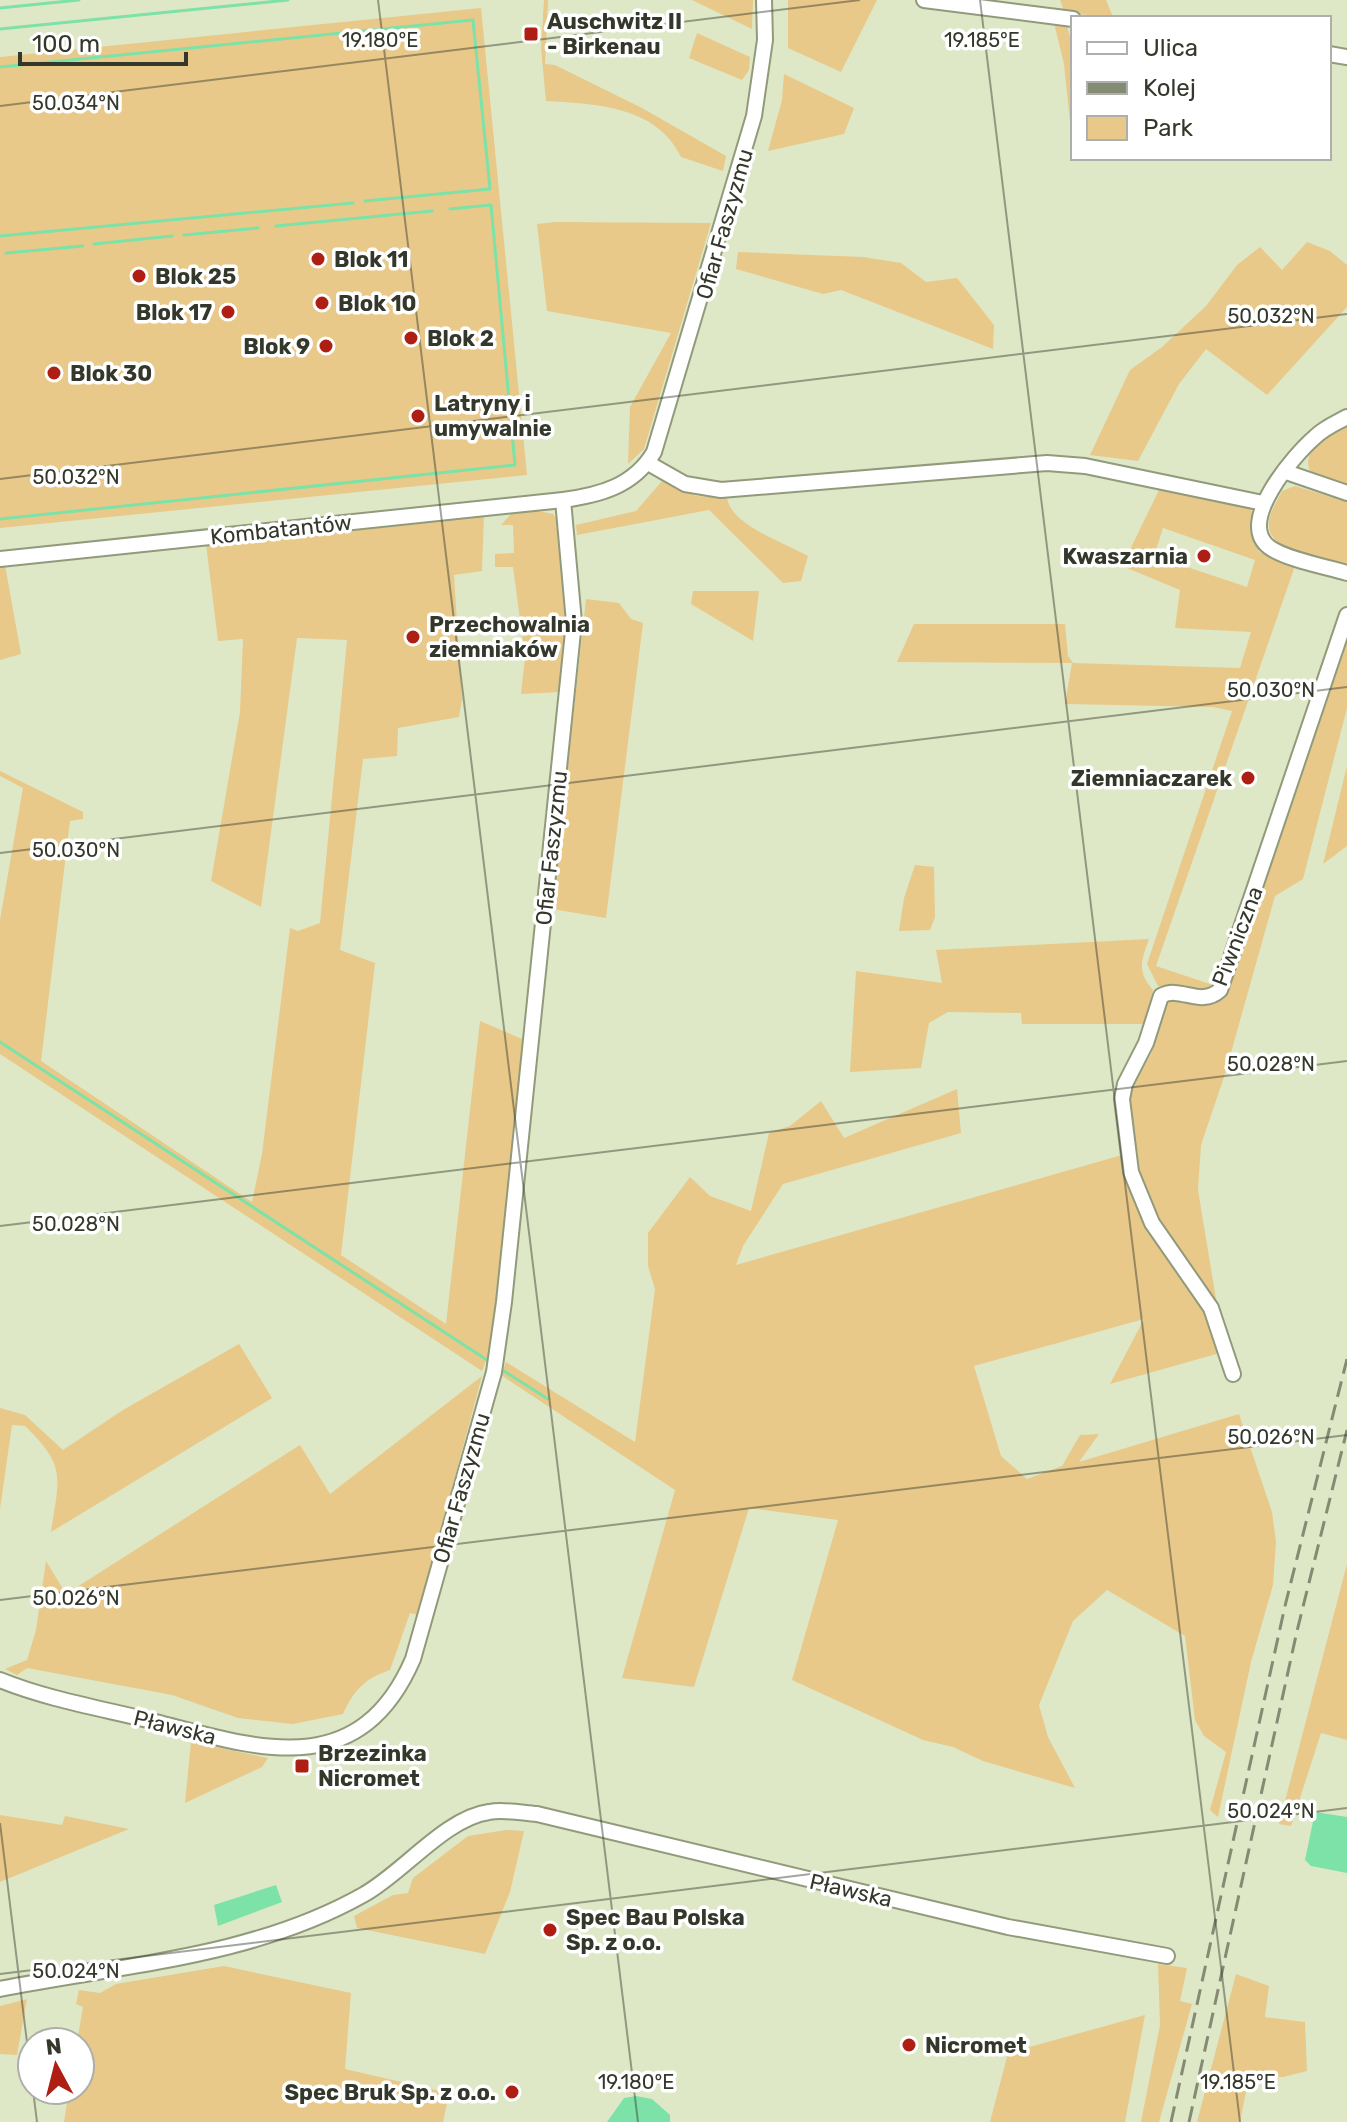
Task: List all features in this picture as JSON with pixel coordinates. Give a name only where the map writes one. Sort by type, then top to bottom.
[{"type":"street","name":"Ofiar Faszyzmu","points":[[648,463],[687,349],[754,116],[765,40],[764,0]]},
{"type":"street","points":[[924,0],[1071,19]]},
{"type":"street","points":[[1347,417],[1315,437],[1286,472],[1263,503],[1259,527],[1269,547],[1347,573]]},
{"type":"street","points":[[563,500],[596,496],[628,482],[648,463],[685,484],[721,490],[1014,465],[1066,464],[1263,503]]},
{"type":"street","points":[[1286,472],[1347,493]]},
{"type":"street","name":"Ofiar Faszyzmu","points":[[350,1733],[387,1706],[402,1684],[413,1659],[494,1372],[574,622],[563,500]]},
{"type":"street","name":"Kombatantów","points":[[0,559],[563,500]]},
{"type":"street","name":"Piwniczna","points":[[1233,1374],[1211,1308],[1166,1245],[1140,1197],[1129,1159],[1122,1099],[1125,1084],[1146,1043],[1161,996],[1169,992],[1203,998],[1220,990],[1347,615]]},
{"type":"street","name":"Pławska","points":[[0,1680],[258,1747],[310,1747],[350,1733]]},
{"type":"street","name":"Pławska","points":[[0,1989],[210,1952],[263,1937],[365,1895],[474,1816],[499,1811],[537,1814],[1008,1927],[1167,1956]]},
{"type":"green space","points":[[544,0],[548,0],[545,64],[555,65],[642,108],[726,156],[723,171],[681,157],[657,127],[641,118],[604,107],[546,101],[541,48]]},
{"type":"green space","points":[[692,0],[753,0],[752,29]]},
{"type":"green space","points":[[788,0],[877,0],[841,72],[788,48]]},
{"type":"green space","points":[[1060,0],[1106,0],[1113,16],[1101,16],[1065,13]]},
{"type":"green space","points":[[481,8],[527,475],[0,528],[0,57]]},
{"type":"green space","points":[[1054,23],[1066,23],[1071,40],[1071,131],[1064,64]]},
{"type":"green space","points":[[697,33],[750,57],[749,70],[742,80],[689,58]]},
{"type":"green space","points":[[784,74],[854,108],[844,134],[768,151],[782,100]]},
{"type":"green space","points":[[711,223],[644,449],[628,464],[630,407],[671,333],[547,311],[537,224]]},
{"type":"green space","points":[[1307,242],[1330,251],[1347,265],[1347,307],[1267,395],[1206,349],[1179,384],[1138,461],[1090,455],[1130,370],[1162,347],[1206,306],[1237,265],[1260,247],[1282,270]]},
{"type":"green space","points":[[738,252],[863,257],[901,263],[926,282],[957,278],[994,325],[993,349],[841,290],[823,294],[736,269]]},
{"type":"green space","points":[[1347,426],[1347,485],[1312,476],[1309,467],[1311,451]]},
{"type":"green space","points":[[663,480],[696,496],[727,498],[738,517],[748,525],[808,556],[801,581],[783,583],[709,510],[577,535],[576,525],[636,511]]},
{"type":"green space","points":[[1295,486],[1347,502],[1347,565],[1307,557],[1275,540],[1270,532],[1271,513],[1282,491]]},
{"type":"green space","points":[[1160,488],[1248,505],[1253,515],[1259,552],[1295,566],[1156,966],[1216,986],[1204,993],[1158,986],[1147,964],[1232,711],[1213,707],[1065,704],[1072,663],[897,662],[914,624],[1065,624],[1068,656],[1073,663],[1240,668],[1251,632],[1175,628],[1180,590],[1122,566]],"holes":[[[1163,528],[1255,560],[1247,587],[1154,556]]]},
{"type":"green space","points":[[528,509],[553,514],[562,526],[570,626],[561,692],[521,694],[525,657],[513,567],[495,567],[495,554],[514,553],[513,525],[501,525],[511,514]]},
{"type":"green space","points":[[484,515],[482,571],[454,575],[462,699],[459,717],[398,728],[397,756],[363,759],[340,950],[375,963],[341,1255],[446,1324],[480,1021],[529,1042],[491,1348],[482,1371],[0,1054],[0,920],[23,788],[0,776],[0,771],[83,812],[83,819],[70,821],[41,1061],[252,1202],[262,1154],[290,928],[298,931],[320,923],[347,640],[297,638],[261,907],[211,881],[240,712],[243,639],[218,641],[206,544]]},
{"type":"green space","points":[[0,565],[5,565],[21,654],[0,660]]},
{"type":"green space","points":[[693,591],[759,591],[753,641],[691,604]]},
{"type":"green space","points":[[586,599],[619,603],[631,619],[643,623],[606,918],[552,909]]},
{"type":"green space","points":[[1347,634],[1347,708],[1303,879],[1275,896],[1225,1074],[1201,1145],[1198,1190],[1217,1305],[1155,1217],[1130,1133],[1129,1091],[1151,1054],[1161,1007],[1172,998],[1202,1004],[1225,994]]},
{"type":"green space","points":[[1347,766],[1347,846],[1323,864]]},
{"type":"green space","points":[[915,865],[934,867],[935,917],[930,930],[899,931],[904,898]]},
{"type":"green space","points":[[1149,939],[1142,966],[1144,978],[1153,990],[1145,1024],[1022,1024],[1021,1013],[948,1012],[929,1023],[921,1068],[850,1072],[856,971],[942,983],[936,950]]},
{"type":"green space","points":[[957,1089],[961,1133],[783,1184],[743,1246],[736,1265],[1122,1155],[1131,1189],[1207,1308],[1220,1353],[1110,1384],[1144,1319],[974,1366],[1001,1456],[1027,1479],[1062,1466],[1080,1435],[1099,1434],[1079,1462],[1239,1414],[1272,1512],[1276,1542],[1273,1585],[1251,1662],[1218,1817],[1210,1810],[1226,1752],[1204,1736],[1195,1720],[1185,1636],[1107,1590],[1073,1621],[1039,1705],[1048,1737],[1075,1788],[923,1740],[792,1680],[838,1520],[749,1508],[694,1687],[622,1678],[675,1490],[501,1375],[506,1362],[635,1442],[655,1289],[648,1266],[648,1233],[690,1177],[710,1196],[751,1211],[769,1133],[790,1126],[821,1101],[844,1138]]},
{"type":"green space","points":[[239,1344],[272,1398],[51,1532],[57,1485],[54,1463],[25,1426],[12,1425],[0,1509],[0,1408],[25,1415],[63,1450],[123,1410]]},
{"type":"green space","points":[[482,1376],[418,1615],[410,1613],[390,1670],[361,1686],[343,1714],[293,1724],[238,1718],[172,1695],[27,1668],[17,1675],[5,1669],[27,1660],[36,1630],[46,1561],[66,1594],[300,1445],[330,1494]]},
{"type":"green space","points":[[1347,1564],[1347,1740],[1321,1733],[1291,1826],[1279,1824]]},
{"type":"green space","points":[[191,1742],[268,1758],[262,1767],[185,1803]]},
{"type":"green space","points":[[0,1815],[62,1825],[65,1816],[129,1829],[0,1882]]},
{"type":"green space","points":[[506,1830],[524,1831],[510,1892],[485,1954],[357,1928],[354,1916],[393,1895],[408,1893],[413,1878],[468,1836]]},
{"type":"green space","points":[[1158,1964],[1187,1968],[1180,2001],[1192,2004],[1159,2122],[1141,2122],[1160,2025]]},
{"type":"green space","points":[[224,1966],[351,1993],[345,2069],[449,2093],[443,2122],[64,2122],[66,2106],[96,2106],[96,2026],[80,2026],[83,2007],[76,2004],[79,1990],[100,1993],[116,1984]]},
{"type":"green space","points":[[1236,1974],[1269,1986],[1265,2017],[1305,2022],[1307,2071],[1283,2077],[1249,2076],[1240,2122],[1197,2122]]},
{"type":"green space","points":[[27,1999],[22,2026],[16,2026],[16,2055],[0,2054],[0,2006]]},
{"type":"green space","points":[[1145,2015],[1125,2122],[990,2122],[1008,2053]]},
{"type":"shaded area","points":[[1315,1812],[1347,1817],[1347,1873],[1311,1866],[1305,1860]]},
{"type":"shaded area","points":[[276,1885],[282,1902],[218,1926],[214,1905]]},
{"type":"shaded area","points":[[636,2096],[652,2099],[670,2115],[670,2122],[607,2122],[624,2098]]},
{"type":"waterway","points":[[0,8],[79,0]]},
{"type":"waterway","points":[[0,29],[288,0]]},
{"type":"waterway","points":[[0,67],[473,20],[490,189],[365,201]]},
{"type":"waterway","points":[[0,236],[353,203]]},
{"type":"waterway","points":[[0,519],[515,465],[491,205],[450,209]]},
{"type":"waterway","points":[[276,226],[432,211]]},
{"type":"waterway","points":[[184,235],[258,228]]},
{"type":"waterway","points":[[94,244],[172,236]]},
{"type":"waterway","points":[[6,253],[83,246]]},
{"type":"waterway","points":[[0,1042],[487,1360]]},
{"type":"waterway","points":[[504,1371],[548,1399]]},
{"type":"railway","points":[[1171,2122],[1285,1606],[1347,1359]]},
{"type":"railway","points":[[1189,2122],[1297,1631],[1347,1430]]},
{"type":"place","name":"Auschwitz II - Birkenau","points":[[531,34]]},
{"type":"place","name":"Blok 11","points":[[318,259]]},
{"type":"place","name":"Blok 25","points":[[139,276]]},
{"type":"place","name":"Blok 10","points":[[322,303]]},
{"type":"place","name":"Blok 17","points":[[228,312]]},
{"type":"place","name":"Blok 2","points":[[411,338]]},
{"type":"place","name":"Blok 9","points":[[326,346]]},
{"type":"place","name":"Blok 30","points":[[54,373]]},
{"type":"place","name":"Latryny i umywalnie","points":[[418,416]]},
{"type":"place","name":"Kwaszarnia","points":[[1204,556]]},
{"type":"place","name":"Przechowalnia ziemniaków","points":[[413,637]]},
{"type":"place","name":"Ziemniaczarek","points":[[1248,778]]},
{"type":"place","name":"Brzezinka Nicromet","points":[[302,1766]]},
{"type":"place","name":"Spec Bau Polska Sp. z o.o.","points":[[550,1930]]},
{"type":"place","name":"Nicromet","points":[[909,2045]]},
{"type":"place","name":"Spec Bruk Sp. z o.o.","points":[[512,2092]]}]
